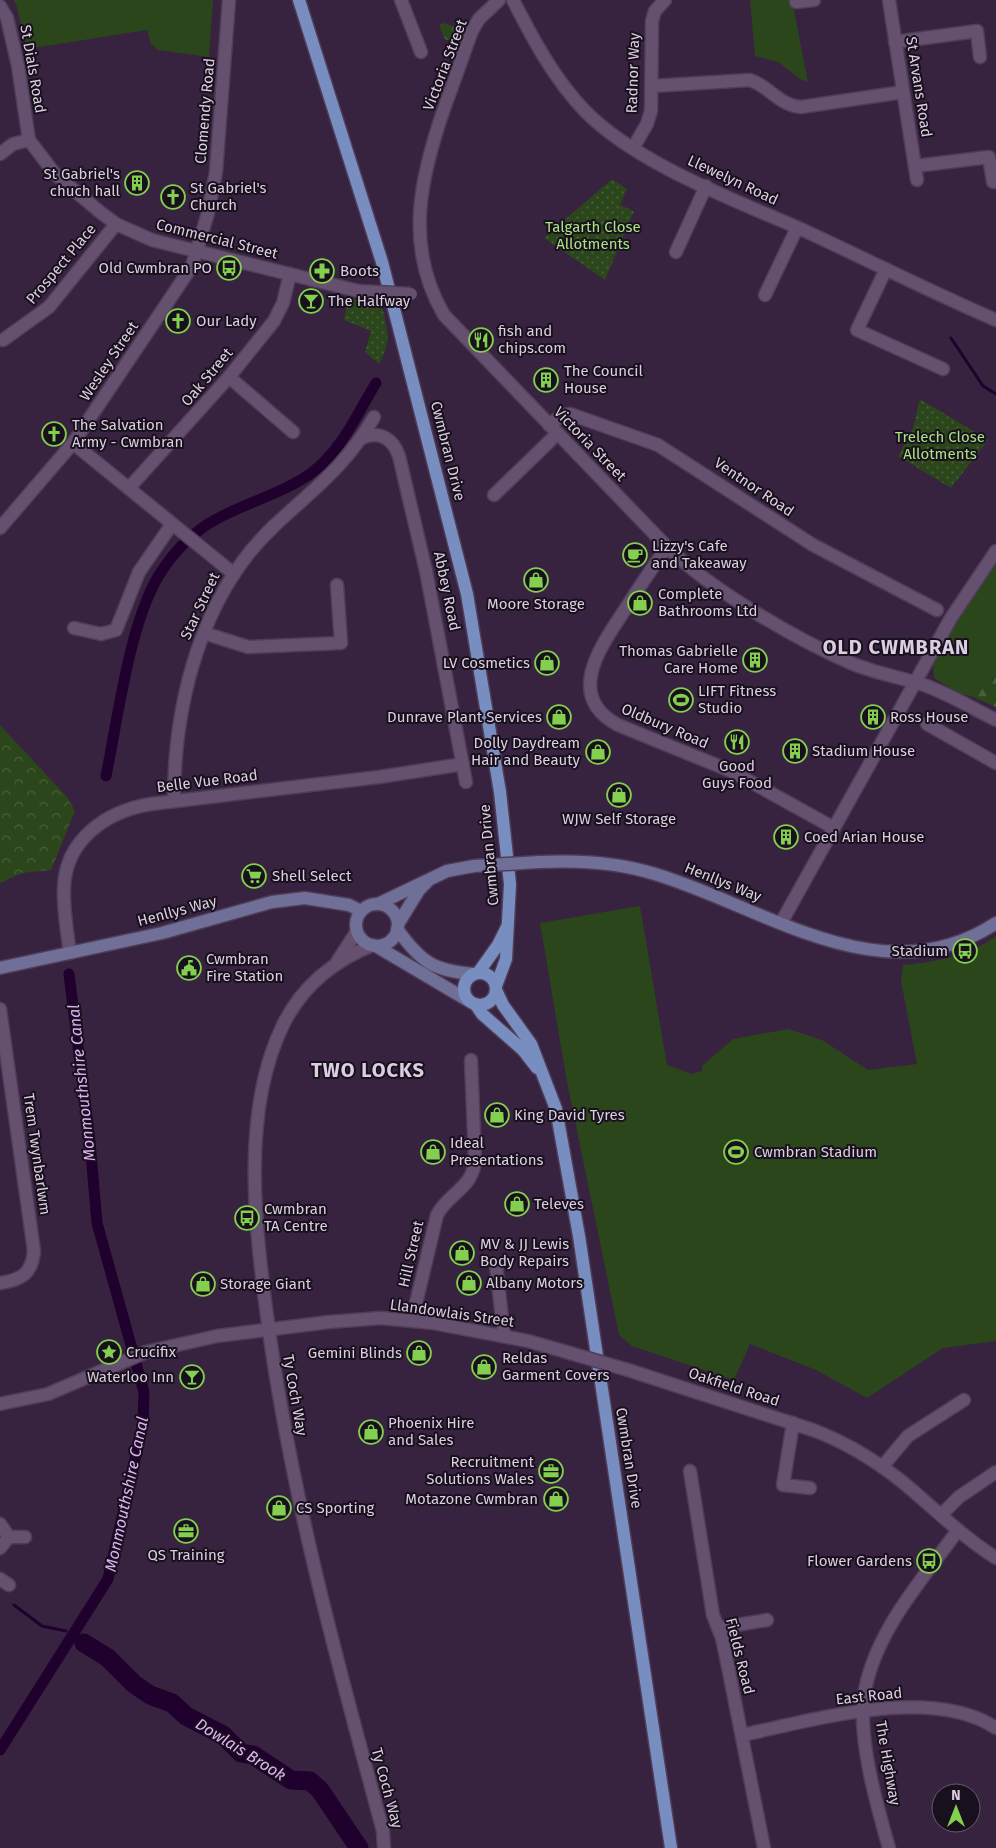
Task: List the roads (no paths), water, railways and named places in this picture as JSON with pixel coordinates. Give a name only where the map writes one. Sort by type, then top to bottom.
[{"type":"main road","name":"Cwmbran Drive","points":[[299,0],[382,262],[467,594],[505,831],[510,884],[506,959],[496,988],[503,1005],[531,1044],[556,1109],[579,1236],[671,1848]]},
{"type":"main road","points":[[509,923],[498,945],[476,973],[467,979],[464,986],[464,994],[482,1014],[523,1050],[543,1076]]},
{"type":"main road","points":[[472,1003],[488,1003],[494,998],[496,988],[489,976],[476,973]]},
{"type":"street","name":"Clomendy Road","points":[[197,252],[208,213],[218,158],[230,0]]},
{"type":"street","points":[[401,0],[421,52]]},
{"type":"street","name":"Victoria Street","points":[[499,0],[479,19],[472,31],[435,136],[424,174],[420,198],[420,234],[424,266],[437,304],[453,328],[667,547],[705,578],[796,635],[850,663],[914,682],[944,694],[996,720]]},
{"type":"street","name":"Llewelyn Road","points":[[513,0],[544,58],[569,93],[603,127],[633,148],[706,186],[996,320]]},
{"type":"street","name":"Radnor Way","points":[[633,148],[650,116],[652,20],[655,11],[665,0]]},
{"type":"street","points":[[796,2],[814,0]]},
{"type":"street","name":"St Arvans Road","points":[[889,0],[917,180]]},
{"type":"street","name":"St Dials Road","points":[[0,6],[7,18],[16,58],[29,140]]},
{"type":"street","points":[[895,42],[976,32],[980,57]]},
{"type":"street","points":[[652,86],[750,80],[788,104],[800,107],[903,92]]},
{"type":"street","name":"Commercial Street","points":[[29,140],[55,174],[116,224],[152,240],[358,291],[411,294],[430,288]]},
{"type":"street","points":[[0,154],[13,144],[29,140]]},
{"type":"street","points":[[915,166],[989,157],[993,182]]},
{"type":"street","points":[[676,252],[706,186]]},
{"type":"street","name":"Prospect Place","points":[[3,340],[50,307],[116,224]]},
{"type":"street","points":[[765,295],[798,228]]},
{"type":"street","name":"Wesley Street","points":[[0,528],[73,443],[185,277],[197,252]]},
{"type":"street","points":[[886,268],[857,330],[943,369]]},
{"type":"street","name":"Oak Street","points":[[129,488],[229,377],[278,314],[285,299],[290,274]]},
{"type":"street","points":[[229,377],[293,432]]},
{"type":"street","name":"Ventnor Road","points":[[494,495],[553,430],[562,415],[570,414],[652,442],[700,470],[813,545],[937,610]]},
{"type":"street","name":"Star Street","points":[[174,801],[177,738],[194,660],[220,596],[234,574],[261,540],[308,498],[348,457],[374,417]]},
{"type":"street","name":"Abbey Road","points":[[362,438],[372,434],[383,436],[395,445],[399,456],[426,571],[466,782]]},
{"type":"street","points":[[73,443],[234,574]]},
{"type":"street","points":[[74,628],[101,634],[116,630],[139,572],[172,524]]},
{"type":"street","name":"Oldbury Road","points":[[667,547],[595,658],[590,684],[596,705],[604,716],[618,725],[726,769],[834,828]]},
{"type":"street","points":[[781,923],[914,682],[951,618],[996,551]]},
{"type":"street","points":[[204,633],[248,647],[341,643],[337,586]]},
{"type":"street","points":[[927,724],[994,758]]},
{"type":"street","name":"Belle Vue Road","points":[[70,952],[64,901],[65,877],[73,855],[83,838],[98,823],[124,810],[174,801],[463,764]]},
{"type":"street","name":"Henllys Way","points":[[378,904],[448,871],[474,866],[539,862],[587,862],[637,869],[683,883],[781,923],[845,946],[894,952],[944,946],[973,935],[996,923]]},
{"type":"street","name":"Henllys Way","points":[[398,927],[419,890],[431,879]]},
{"type":"street","name":"Henllys Way","points":[[0,968],[162,933],[272,902],[306,898],[350,905],[362,911]]},
{"type":"street","points":[[472,1003],[363,940],[357,931],[358,917],[362,911],[372,904],[390,908],[394,913],[398,927],[414,953],[427,963],[452,972],[476,973]]},
{"type":"street","points":[[374,945],[387,943],[398,927]]},
{"type":"street","name":"Ty Coch Way","points":[[337,962],[357,931]]},
{"type":"street","name":"Ty Coch Way","points":[[374,945],[337,962],[308,987],[284,1024],[272,1053],[262,1098],[257,1137],[254,1209],[269,1329],[287,1445],[333,1647],[383,1831],[384,1848]]},
{"type":"street","name":"Trem Twynbarlwm","points":[[0,1009],[5,1081],[34,1251],[30,1270],[25,1276],[0,1283]]},
{"type":"street","name":"Hill Street","points":[[412,1320],[437,1215],[443,1206],[466,1186],[473,1174],[476,1159],[471,1060]]},
{"type":"street","points":[[496,1265],[504,1336]]},
{"type":"street","name":"Llandowlais Street","points":[[0,1404],[48,1394],[143,1353],[210,1338],[356,1319],[412,1320],[504,1336],[570,1353]]},
{"type":"street","name":"Oakfield Road","points":[[570,1353],[793,1423],[843,1443],[882,1467],[958,1530],[996,1558]]},
{"type":"street","points":[[882,1467],[908,1436],[964,1400]]},
{"type":"street","points":[[793,1423],[783,1485],[810,1488]]},
{"type":"street","name":"Fields Road","points":[[690,1471],[714,1615],[742,1735],[764,1848]]},
{"type":"street","points":[[941,1515],[959,1497],[996,1472]]},
{"type":"street","points":[[0,1524],[8,1538]]},
{"type":"street","name":"The Highway","points":[[889,1848],[870,1768],[863,1710],[864,1692],[871,1668],[891,1623],[958,1530]]},
{"type":"street","points":[[8,1538],[24,1538]]},
{"type":"street","points":[[0,1548],[8,1538]]},
{"type":"street","points":[[718,1628],[766,1620]]},
{"type":"street","name":"East Road","points":[[742,1735],[863,1710],[931,1708],[971,1716],[996,1728]]},
{"type":"waterway","points":[[951,338],[983,386],[996,394]]},
{"type":"waterway","name":"Monmouthshire Canal","points":[[106,776],[134,640],[142,613],[163,569],[181,547],[202,528],[228,513],[284,489],[310,474],[321,465],[348,432],[376,383]]},
{"type":"waterway","name":"Monmouthshire Canal","points":[[0,1750],[108,1579],[143,1424],[144,1392],[97,1223],[90,1142],[69,974]]},
{"type":"waterway","name":"Dowlais Brook","points":[[14,1605],[42,1626],[66,1631]]},
{"type":"waterway","name":"Dowlais Brook","points":[[84,1643],[108,1658],[134,1684],[150,1695],[172,1703],[186,1716],[223,1735],[241,1753],[253,1755],[291,1780],[310,1781],[320,1790],[359,1848]]},
{"type":"place","name":"St Gabriel's chuch hall","points":[[137,183]]},
{"type":"place","name":"St Gabriel's Church","points":[[173,197]]},
{"type":"place","name":"Old Cwmbran PO","points":[[229,268]]},
{"type":"place","name":"Boots","points":[[322,271]]},
{"type":"place","name":"The Halfway","points":[[311,301]]},
{"type":"place","name":"Our Lady","points":[[178,321]]},
{"type":"place","name":"fish and chips.com","points":[[481,340]]},
{"type":"place","name":"The Council House","points":[[546,380]]},
{"type":"place","name":"The Salvation Army - Cwmbran","points":[[54,434]]},
{"type":"place","name":"Lizzy's Cafe and Takeaway","points":[[635,555]]},
{"type":"place","name":"Moore Storage","points":[[536,580]]},
{"type":"place","name":"Complete Bathrooms Ltd","points":[[640,603]]},
{"type":"place","name":"Thomas Gabrielle Care Home","points":[[755,660]]},
{"type":"place","name":"LV Cosmetics","points":[[547,663]]},
{"type":"place","name":"LIFT Fitness Studio","points":[[681,700]]},
{"type":"place","name":"Dunrave Plant Services","points":[[559,717]]},
{"type":"place","name":"Ross House","points":[[873,717]]},
{"type":"place","name":"Good Guys Food","points":[[737,742]]},
{"type":"place","name":"Stadium House","points":[[795,751]]},
{"type":"place","name":"Dolly Daydream Hair and Beauty","points":[[598,752]]},
{"type":"place","name":"WJW Self Storage","points":[[619,795]]},
{"type":"place","name":"Coed Arian House","points":[[786,837]]},
{"type":"place","name":"Shell Select","points":[[254,876]]},
{"type":"place","name":"Stadium","points":[[965,951]]},
{"type":"place","name":"Cwmbran Fire Station","points":[[189,968]]},
{"type":"place","name":"King David Tyres","points":[[497,1115]]},
{"type":"place","name":"Ideal Presentations","points":[[433,1152]]},
{"type":"place","name":"Cwmbran Stadium","points":[[736,1152]]},
{"type":"place","name":"Televes","points":[[517,1204]]},
{"type":"place","name":"Cwmbran TA Centre","points":[[247,1218]]},
{"type":"place","name":"MV & JJ Lewis Body Repairs","points":[[462,1253]]},
{"type":"place","name":"Albany Motors","points":[[469,1283]]},
{"type":"place","name":"Storage Giant","points":[[203,1284]]},
{"type":"place","name":"Crucifix","points":[[109,1352]]},
{"type":"place","name":"Gemini Blinds","points":[[419,1353]]},
{"type":"place","name":"Reldas Garment Covers","points":[[484,1367]]},
{"type":"place","name":"Waterloo Inn","points":[[192,1377]]},
{"type":"place","name":"Phoenix Hire and Sales","points":[[371,1432]]},
{"type":"place","name":"Recruitment Solutions Wales","points":[[551,1471]]},
{"type":"place","name":"Motazone Cwmbran","points":[[556,1499]]},
{"type":"place","name":"CS Sporting","points":[[279,1508]]},
{"type":"place","name":"QS Training","points":[[186,1531]]},
{"type":"place","name":"Flower Gardens","points":[[929,1561]]},
{"type":"district","name":"OLD CWMBRAN","points":[[896,647]]},
{"type":"district","name":"TWO LOCKS","points":[[368,1070]]},
{"type":"park label","name":"Talgarth Close Allotments","points":[[593,236]]},
{"type":"park label","name":"Trelech Close Allotments","points":[[940,446]]}]
